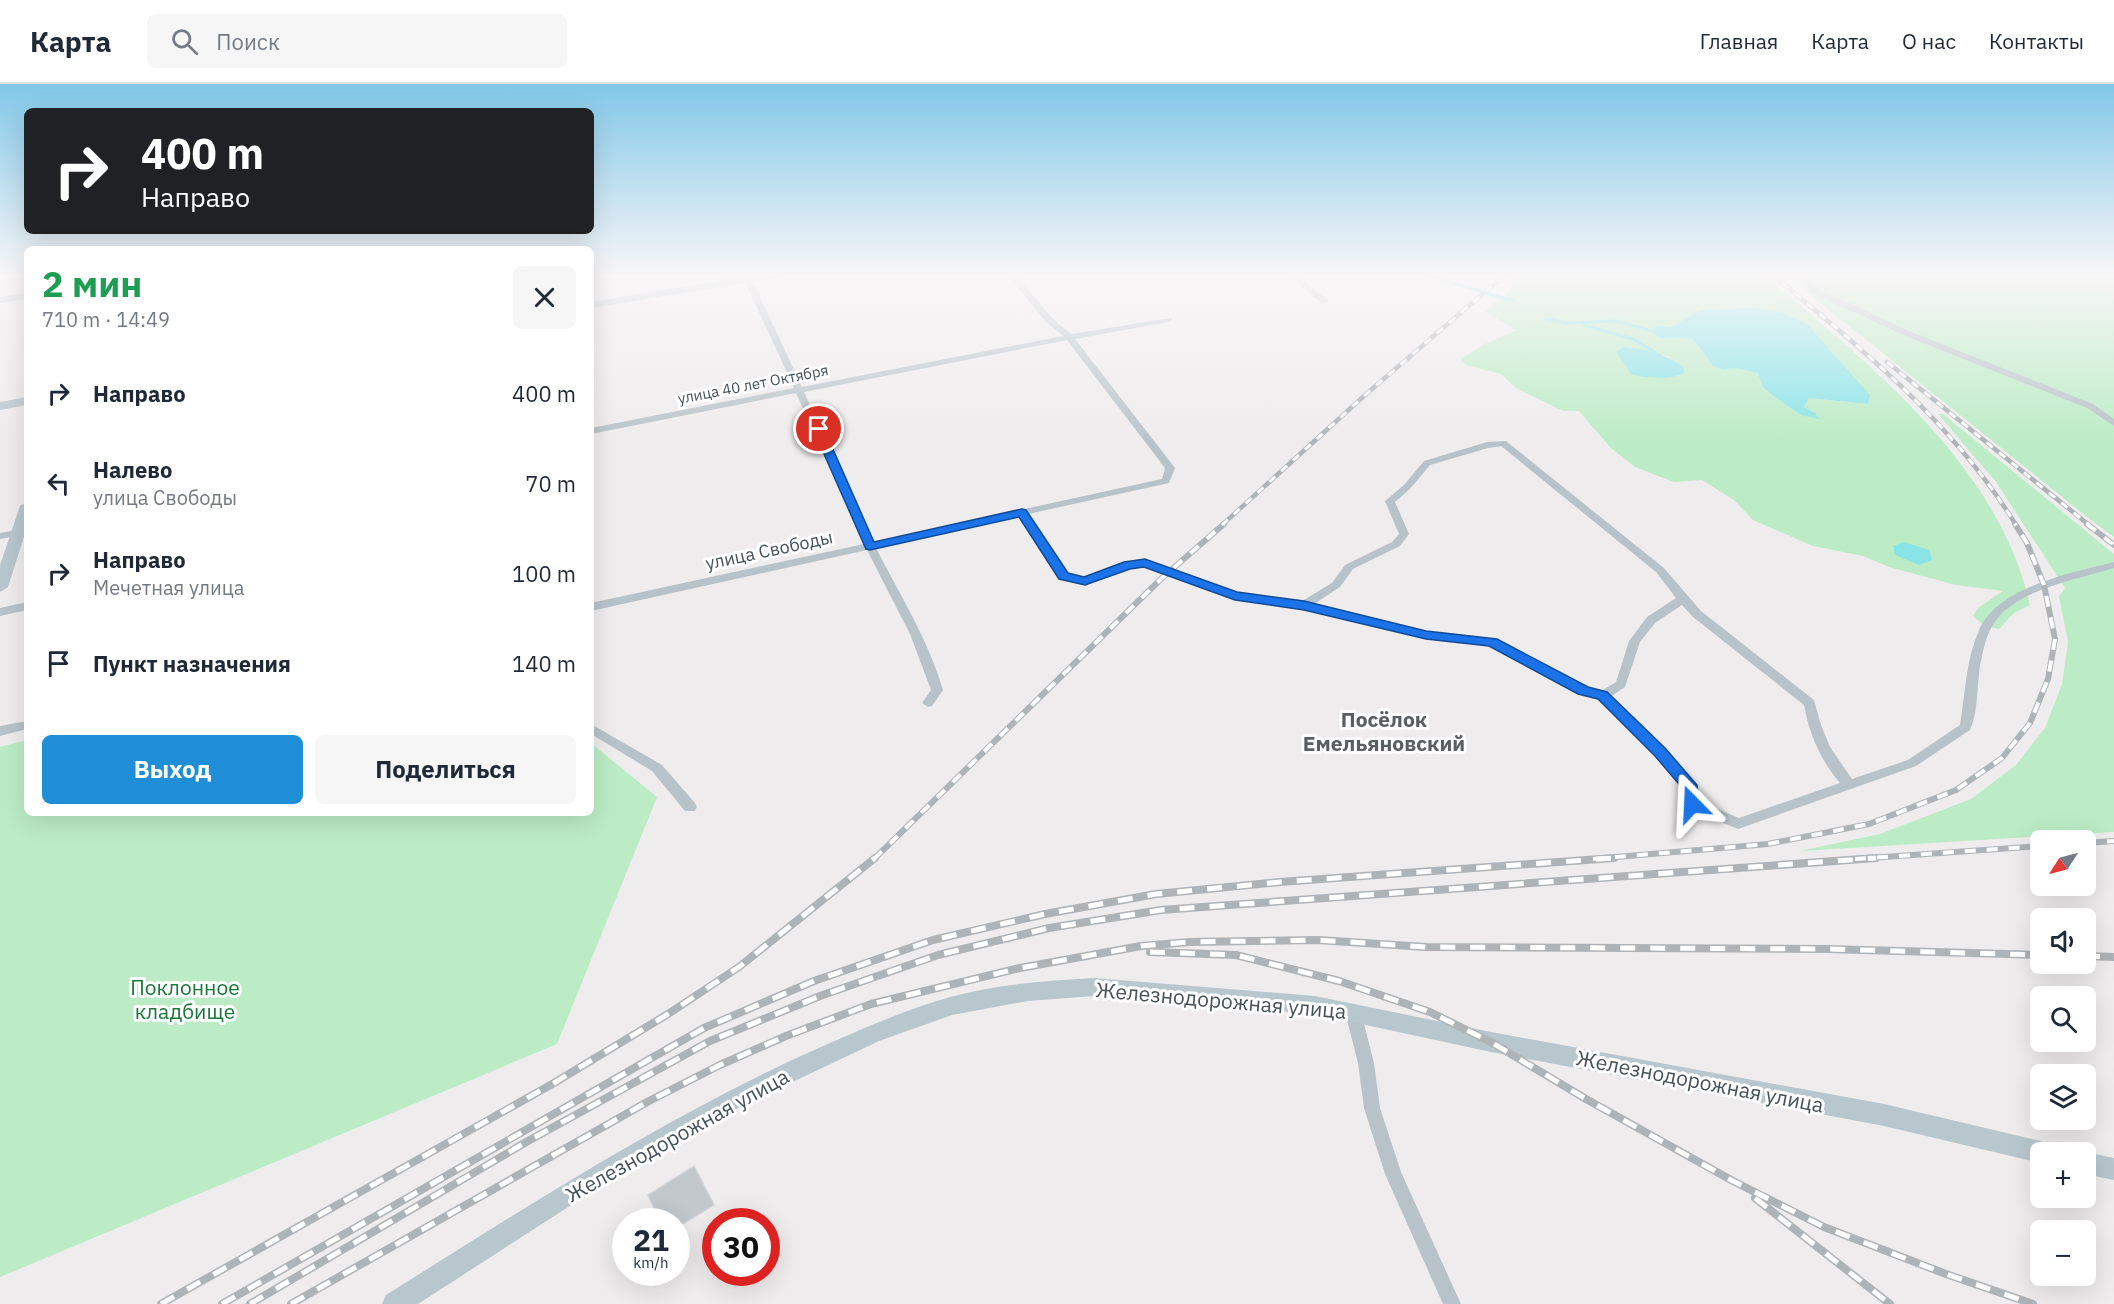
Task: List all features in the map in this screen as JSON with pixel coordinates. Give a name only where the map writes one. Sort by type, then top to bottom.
[{"type":"street","points":[[773,330],[870,547],[930,663],[937,690],[928,703]]},
{"type":"street","points":[[1061,330],[1069,337]]},
{"type":"street","name":"улица 40 лет Октября","points":[[594,430],[1110,330]]},
{"type":"street","points":[[1902,330],[2090,406],[2114,423]]},
{"type":"street","name":"улица Свободы","points":[[594,606],[1166,481],[1170,468],[1069,337]]},
{"type":"street","points":[[0,406],[24,402]]},
{"type":"street","points":[[1304,605],[1335,585],[1349,567],[1396,544],[1404,534],[1390,501],[1407,487],[1427,463],[1487,445],[1503,443],[1660,570],[1697,614],[1810,703],[1812,721],[1837,772],[1850,785]]},
{"type":"street","points":[[1022,513],[1064,576],[1085,581],[1128,565],[1145,563],[1235,596],[1304,605],[1426,635],[1492,642],[1583,690],[1602,696],[1660,752],[1691,789],[1692,804],[1738,824],[1912,763],[1966,727],[1975,665],[1985,626],[2006,604],[2044,585],[2114,565]]},
{"type":"street","points":[[0,536],[22,532]]},
{"type":"street","points":[[0,587],[22,532]]},
{"type":"street","points":[[1602,696],[1621,684],[1635,641],[1651,620],[1683,599]]},
{"type":"street","points":[[0,612],[24,607]]},
{"type":"street","points":[[0,731],[24,726]]},
{"type":"street","points":[[594,730],[657,768],[690,807]]},
{"type":"street","name":"Железнодорожная улица","points":[[395,1304],[571,1192],[732,1100],[873,1033],[952,1006],[1028,992],[1094,987],[1315,1005],[1491,1042],[1884,1115],[2030,1150]]},
{"type":"street","points":[[1353,1012],[1366,1063],[1372,1108],[1393,1174],[1452,1304]]},
{"type":"street","points":[[2096,1165],[2114,1169]]},
{"type":"green space","points":[[1517,330],[1658,330],[1661,338],[1693,339],[1713,366],[1723,369],[1738,367],[1758,373],[1762,388],[1801,415],[1815,413],[1804,407],[1809,398],[1867,404],[1679,330],[1829,330],[1924,420],[1959,462],[1990,506],[2014,554],[2030,605],[2014,613],[1999,629],[1985,626],[1973,616],[1978,608],[2003,591],[1956,585],[1889,567],[1863,556],[1813,546],[1753,520],[1734,500],[1702,480],[1674,482],[1635,467],[1611,448],[1579,411],[1563,411],[1516,388],[1501,374],[1466,365],[1461,359],[1483,345]],"holes":[[[1623,347],[1672,357],[1632,375]]]},
{"type":"green space","points":[[1854,330],[2114,330],[2114,537]]},
{"type":"green space","points":[[1938,414],[1943,414],[2114,554],[2114,832],[2030,830],[2030,837],[1800,851],[1880,834],[1971,799],[2016,765],[2045,728],[2062,684],[2068,642],[2059,596],[2065,588],[1996,482]]},
{"type":"green space","name":"Поклонное кладбище","points":[[24,741],[24,816],[594,816],[594,745],[657,797],[557,1044],[0,1277],[0,747]]},
{"type":"water","points":[[1649,330],[1812,330],[1870,395],[1868,404],[1809,398],[1804,407],[1815,413],[1819,419],[1801,415],[1762,387],[1758,373],[1738,368],[1723,369],[1713,366],[1693,339],[1661,338]]},
{"type":"water","points":[[1623,347],[1663,356],[1683,367],[1684,373],[1665,378],[1632,375],[1616,352]]},
{"type":"water","points":[[1904,542],[1929,550],[1932,560],[1919,565],[1895,555],[1893,546]]},
{"type":"building","points":[[694,1166],[714,1205],[702,1208],[702,1212],[690,1220],[690,1208],[654,1208],[648,1195]]},
{"type":"waterway","points":[[1601,330],[1633,339],[1660,355]]},
{"type":"railway","points":[[1222,525],[1441,330]]},
{"type":"railway","points":[[1839,330],[1935,420],[1964,453],[2016,525]]},
{"type":"railway","points":[[1887,362],[2089,525]]},
{"type":"railway","points":[[874,859],[1162,578],[1224,524]]},
{"type":"railway","points":[[1593,859],[1768,844],[1869,824],[1956,790],[2002,758],[2030,723],[2048,679],[2055,639],[2044,585],[2027,543],[2015,524]]},
{"type":"railway","points":[[2087,524],[2114,545]]},
{"type":"railway","points":[[2096,842],[2114,841]]},
{"type":"railway","points":[[1855,859],[2030,847]]},
{"type":"railway","points":[[161,1304],[554,1083],[668,1014],[739,967],[875,858]]},
{"type":"railway","points":[[222,1304],[704,1028],[814,981],[933,940],[1045,914],[1156,894],[1280,882],[1614,858]]},
{"type":"railway","points":[[250,1304],[528,1141],[710,1041],[820,996],[938,955],[1049,928],[1161,910],[1876,858]]},
{"type":"railway","points":[[291,1304],[649,1101],[720,1065],[786,1036],[871,1004],[1020,968],[1141,946],[1190,942],[1318,940],[1426,947],[1827,949],[2030,955]]},
{"type":"railway","points":[[1150,952],[1236,955],[1339,981],[1430,1012],[1491,1042],[1586,1099],[1733,1181],[1824,1227],[1946,1274],[2033,1304]]},
{"type":"railway","points":[[2096,956],[2114,957]]},
{"type":"railway","points":[[1755,1198],[1890,1304]]},
{"type":"district","name":"Посёлок Емельяновский","points":[[1384,731]]},
{"type":"route","points":[[819,429],[870,547],[1022,513],[1064,576],[1085,581],[1128,565],[1145,563],[1159,566],[1235,596],[1304,605],[1426,635],[1492,642],[1583,690],[1602,696],[1660,752],[1691,789],[1692,804]]}]
